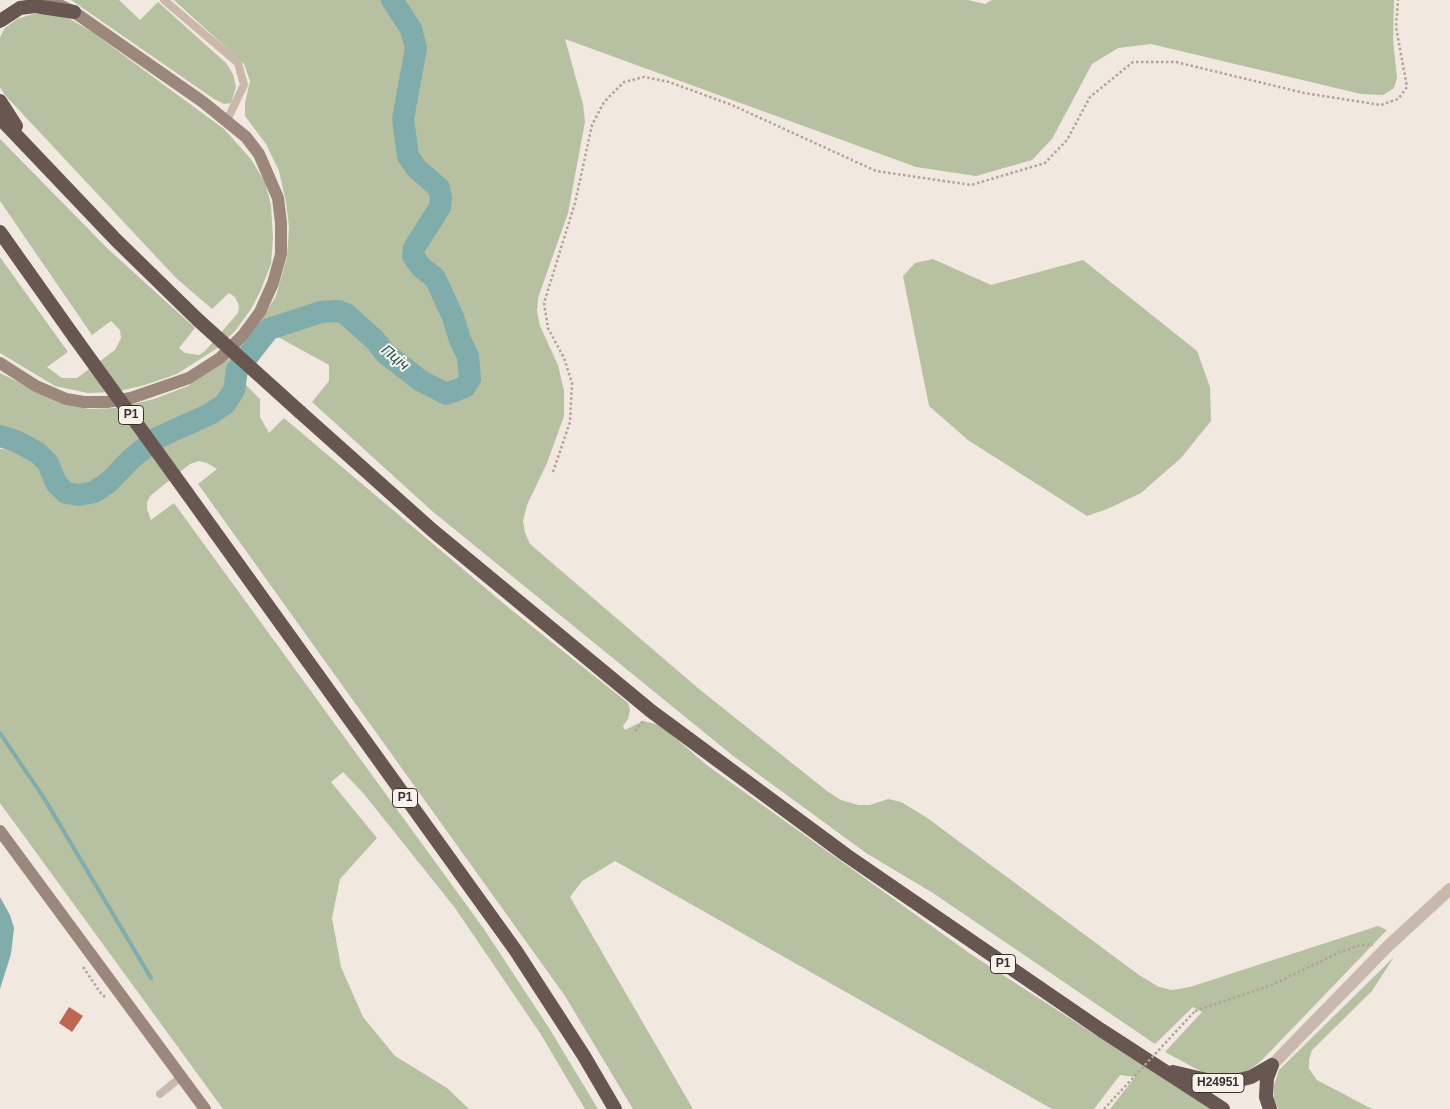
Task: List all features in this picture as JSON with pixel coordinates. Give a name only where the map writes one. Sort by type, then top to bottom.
[{"type":"highway","points":[[0,21],[20,8],[36,6],[74,12]]},
{"type":"highway","points":[[0,101],[40,162]]},
{"type":"highway","name":"Р1","points":[[0,118],[40,162],[198,320],[432,530],[651,711],[846,855],[989,954],[1223,1109]]},
{"type":"highway","name":"Р1","points":[[0,232],[516,951],[584,1056],[615,1109]]},
{"type":"highway","points":[[1270,1109],[1266,1097],[1267,1078],[1272,1065]]},
{"type":"highway","name":"Н24951","points":[[1162,1070],[1224,1084],[1251,1077],[1272,1065]]},
{"type":"main road","points":[[0,363],[36,386],[66,399],[107,402],[131,398],[190,378],[220,358],[242,335],[260,312],[273,283],[281,254],[281,223],[278,198],[259,154],[246,137],[227,120],[74,12],[49,0]]},
{"type":"main road","points":[[0,831],[205,1109]]},
{"type":"street","name":"Н24951","points":[[1272,1065],[1388,946],[1450,889]]},
{"type":"lane","points":[[164,0],[238,63],[244,86],[227,120]]},
{"type":"lane","points":[[160,1094],[181,1077]]},
{"type":"path","points":[[553,472],[570,422],[572,383],[564,358],[548,328],[544,304],[575,203],[592,125],[604,102],[624,82],[644,77],[669,82],[732,105],[876,170],[971,185],[1044,163],[1067,140],[1090,97],[1133,62],[1176,62],[1304,94],[1381,105],[1398,100],[1407,87],[1396,27],[1398,0]]},
{"type":"path","points":[[1104,1109],[1195,1011],[1272,986],[1340,952],[1361,945],[1388,946]]},
{"type":"green space","points":[[71,0],[119,0],[140,20],[158,2],[226,63],[233,74],[236,87],[231,103],[224,104],[214,99]]},
{"type":"green space","points":[[174,0],[968,0],[985,4],[992,0],[1394,0],[1393,40],[1397,78],[1394,88],[1383,95],[1361,94],[1151,44],[1118,48],[1092,64],[1052,139],[1032,160],[976,176],[916,167],[565,39],[583,104],[585,122],[568,213],[538,298],[537,312],[540,326],[558,365],[564,391],[564,416],[547,463],[527,505],[523,521],[525,533],[530,544],[699,689],[827,791],[841,800],[858,805],[870,805],[888,799],[901,802],[926,817],[1139,975],[1159,987],[1172,990],[1190,987],[1378,926],[1387,930],[1261,1061],[1249,1070],[1233,1076],[1217,1076],[1204,1073],[1165,1052],[1202,1012],[1193,1007],[1155,1044],[933,893],[866,853],[732,755],[432,511],[312,402],[329,381],[329,365],[278,337],[282,318],[265,323],[229,374],[231,391],[219,403],[196,418],[169,424],[121,457],[113,467],[90,487],[68,487],[61,481],[61,466],[51,453],[0,428],[0,373],[65,405],[90,409],[116,408],[154,399],[188,386],[218,366],[261,321],[276,296],[287,257],[289,227],[286,202],[279,171],[266,144],[245,116],[245,103],[250,81],[244,64]]},
{"type":"green space","points":[[33,14],[51,14],[70,19],[92,32],[224,129],[250,158],[265,182],[271,205],[273,238],[271,264],[260,292],[236,330],[219,347],[177,374],[145,385],[115,392],[88,393],[55,386],[0,353],[0,257],[68,352],[47,367],[62,378],[77,378],[115,350],[121,338],[120,330],[111,321],[92,335],[0,201],[0,139],[108,249],[195,328],[179,348],[185,353],[199,355],[205,351],[238,313],[239,306],[235,297],[229,293],[212,309],[176,278],[4,94],[0,87],[0,37],[5,28],[17,19]]},
{"type":"green space","points":[[933,259],[991,285],[1083,260],[1197,351],[1210,387],[1211,421],[1181,458],[1141,493],[1087,516],[968,440],[929,406],[903,276],[915,263]]},
{"type":"green space","points":[[237,376],[260,399],[260,417],[269,433],[284,418],[509,608],[628,703],[630,710],[628,719],[623,726],[625,730],[643,721],[660,725],[708,766],[972,955],[1210,1109],[1110,1109],[1135,1077],[1120,1075],[1094,1109],[1052,1109],[615,861],[582,881],[570,897],[693,1109],[633,1109],[565,996],[198,484],[217,469],[199,461],[190,464],[151,495],[147,502],[147,509],[151,520],[174,503],[484,929],[549,1028],[598,1109],[585,1109],[540,1033],[455,908],[364,794],[343,772],[331,782],[377,838],[340,879],[332,918],[341,967],[363,1017],[395,1056],[447,1088],[469,1109],[223,1109],[0,803],[0,449],[14,450],[39,464],[45,478],[64,499],[92,502],[129,475],[139,457],[169,436],[205,423],[240,397],[241,389]]},
{"type":"green space","points":[[1394,957],[1372,991],[1312,1050],[1309,1060],[1309,1069],[1317,1080],[1372,1109],[1278,1109],[1274,1099],[1274,1085],[1279,1070]]},
{"type":"water","points":[[0,897],[10,915],[14,928],[11,954],[0,989]]},
{"type":"building","points":[[69,1007],[83,1016],[72,1032],[59,1023]]},
{"type":"waterway","name":"Пціч","points":[[0,436],[16,441],[38,453],[48,463],[56,483],[66,493],[79,495],[94,492],[109,482],[131,459],[157,438],[210,414],[225,404],[234,390],[237,370],[269,329],[321,312],[338,311],[346,314],[375,340],[385,353],[421,381],[446,394],[465,387],[470,379],[468,356],[460,340],[453,317],[435,278],[421,267],[413,256],[414,248],[440,207],[441,198],[439,188],[416,168],[408,156],[403,119],[416,48],[411,29],[392,0]]},
{"type":"waterway","points":[[0,733],[44,798],[151,978]]}]
